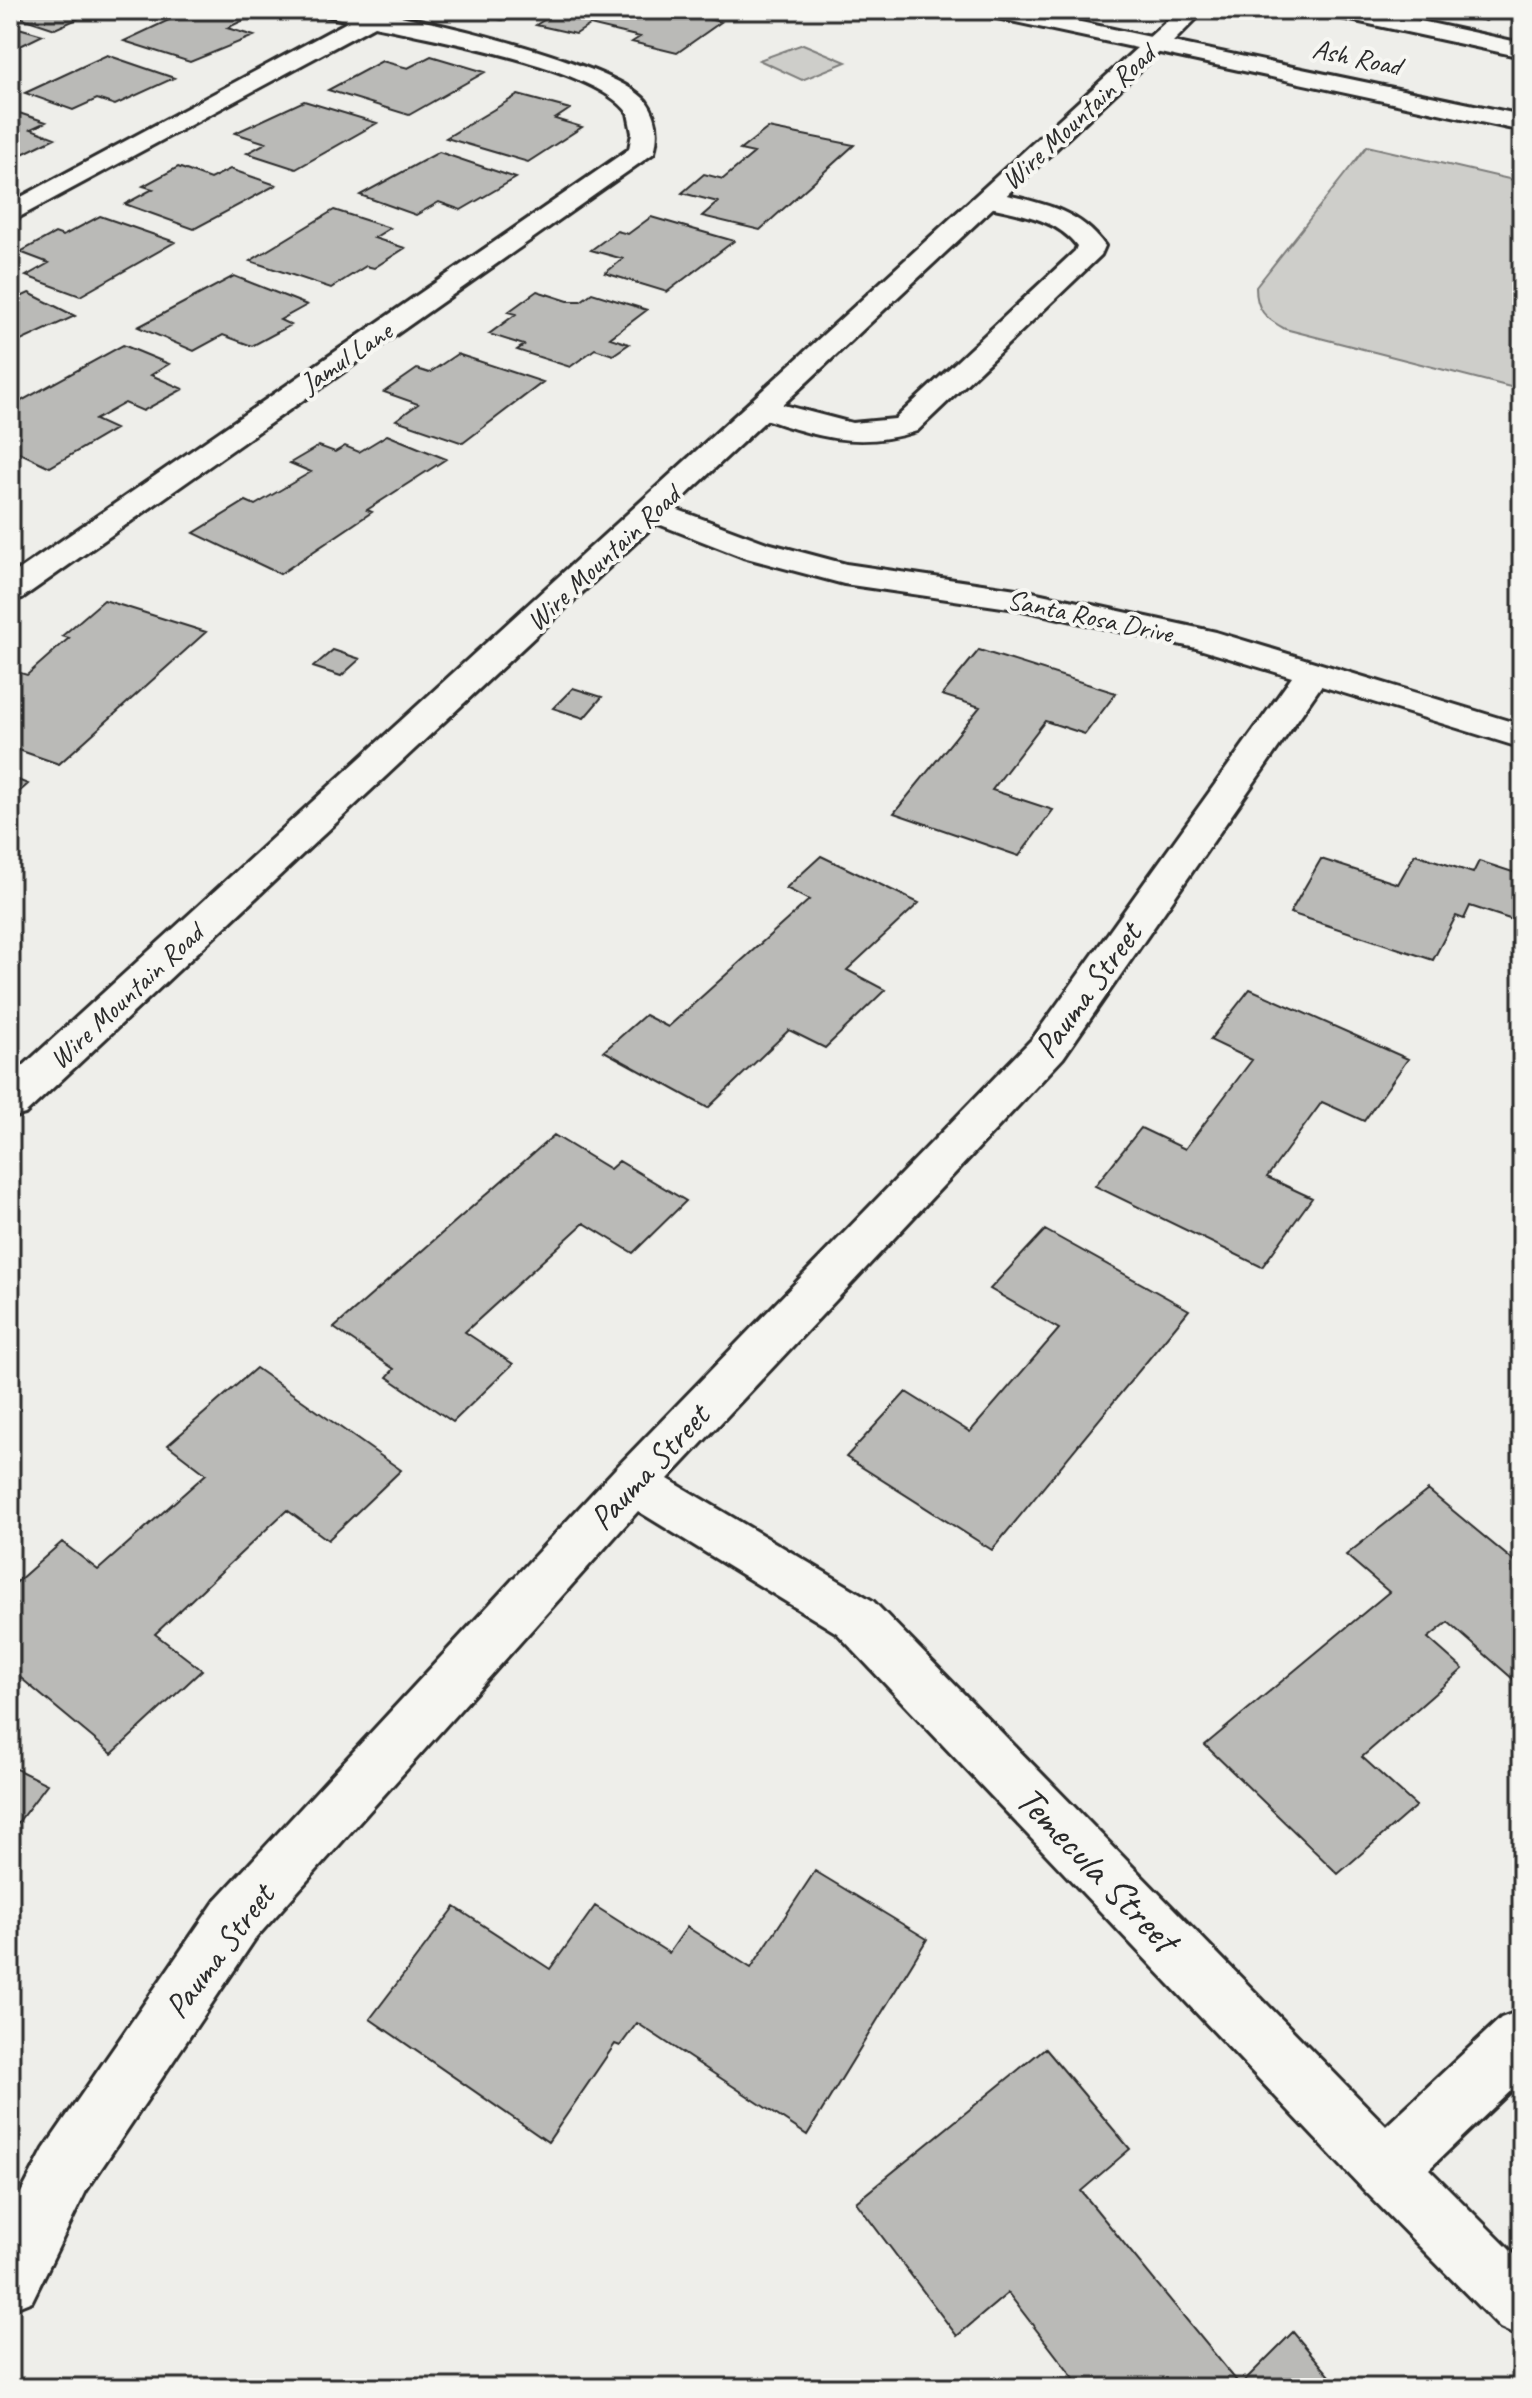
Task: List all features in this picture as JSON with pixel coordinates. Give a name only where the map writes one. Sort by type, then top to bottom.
[{"type":"street","points":[[331,10],[370,19]]},
{"type":"street","name":"Ash Road","points":[[992,10],[1522,123]]},
{"type":"street","name":"Wire Mountain Road","points":[[10,1103],[1193,10]]},
{"type":"street","points":[[1337,10],[1522,50]]},
{"type":"street","points":[[10,214],[370,19]]},
{"type":"street","name":"Jamul Lane","points":[[10,591],[641,153],[647,132],[635,104],[603,82],[526,56],[370,19]]},
{"type":"street","points":[[764,409],[839,433],[887,433],[906,425],[1087,255],[1091,246],[1075,228],[1051,216],[990,199]]},
{"type":"street","name":"Santa Rosa Drive","points":[[654,511],[755,550],[844,574],[1023,600],[1204,639],[1522,737]]},
{"type":"street","name":"Pauma Street","points":[[10,2279],[65,2170],[235,1920],[633,1483],[1048,1048],[1313,673]]},
{"type":"street","name":"Temecula Street","points":[[633,1483],[855,1617],[1385,2169],[1522,2306]]},
{"type":"street","points":[[1385,2169],[1522,2039]]},
{"type":"shaded area","points":[[803,44],[846,62],[802,80],[759,60]]},
{"type":"shaded area","points":[[1367,146],[1522,182],[1522,390],[1285,329],[1263,312],[1256,287]]},
{"type":"building","points":[[10,10],[97,10],[55,29],[10,14]]},
{"type":"building","points":[[190,10],[211,10],[244,20],[227,28],[254,36],[190,62],[124,41]]},
{"type":"building","points":[[459,10],[517,10],[502,20]]},
{"type":"building","points":[[537,10],[668,10],[721,22],[677,53],[632,42],[640,37],[590,25],[576,34],[536,25],[553,14]]},
{"type":"building","points":[[1436,10],[1497,10],[1486,21]]},
{"type":"building","points":[[12,26],[43,35],[10,51]]},
{"type":"building","points":[[107,55],[174,78],[115,105],[97,99],[73,110],[25,93]]},
{"type":"building","points":[[431,56],[485,72],[409,115],[328,90],[382,61],[408,68]]},
{"type":"building","points":[[518,95],[570,109],[555,119],[582,127],[528,162],[446,138]]},
{"type":"building","points":[[304,101],[377,123],[296,169],[247,153],[266,143],[235,133]]},
{"type":"building","points":[[10,110],[46,122],[31,129],[55,138],[10,160]]},
{"type":"building","points":[[768,128],[854,145],[760,230],[702,216],[718,202],[682,193],[704,174],[723,179],[754,153],[740,150]]},
{"type":"building","points":[[439,152],[516,178],[461,210],[439,202],[416,215],[360,195]]},
{"type":"building","points":[[178,167],[210,179],[230,169],[276,185],[194,229],[125,204],[153,189],[143,186]]},
{"type":"building","points":[[334,210],[390,228],[374,238],[405,248],[374,268],[366,266],[331,288],[250,261]]},
{"type":"building","points":[[100,216],[175,242],[80,296],[26,276],[49,263],[20,252],[55,233],[63,236]]},
{"type":"building","points":[[651,217],[734,241],[667,292],[605,273],[623,259],[591,250],[617,231],[628,234]]},
{"type":"building","points":[[234,276],[307,305],[280,320],[291,325],[252,346],[223,335],[194,351],[138,327]]},
{"type":"building","points":[[537,291],[568,301],[581,301],[592,293],[647,310],[610,338],[629,344],[613,355],[595,349],[570,367],[517,350],[524,345],[489,334],[516,314],[508,312]]},
{"type":"building","points":[[29,293],[75,316],[10,346],[10,302]]},
{"type":"building","points":[[123,345],[169,364],[151,375],[183,389],[143,411],[125,403],[95,420],[115,429],[50,467],[10,448],[10,407]]},
{"type":"building","points":[[457,354],[543,382],[463,443],[396,420],[418,404],[384,392],[417,369],[429,373]]},
{"type":"building","points":[[387,435],[446,459],[367,510],[372,512],[280,574],[194,533],[246,501],[255,505],[311,472],[290,463],[319,446],[335,452],[345,446],[359,452]]},
{"type":"building","points":[[104,600],[206,632],[59,764],[10,747],[10,674],[14,671],[27,675],[69,638],[62,636]]},
{"type":"building","points":[[333,650],[360,659],[341,676],[313,667]]},
{"type":"building","points":[[979,650],[1116,693],[1085,734],[1045,721],[992,790],[1053,810],[1019,856],[894,813],[980,707],[942,695]]},
{"type":"building","points":[[573,688],[602,697],[584,718],[553,708]]},
{"type":"building","points":[[10,777],[28,784],[10,800]]},
{"type":"building","points":[[1415,854],[1473,873],[1479,861],[1522,875],[1522,923],[1470,906],[1464,919],[1456,916],[1433,960],[1290,913],[1321,859],[1398,884]]},
{"type":"building","points":[[821,856],[919,903],[847,970],[885,990],[825,1048],[789,1030],[708,1108],[604,1051],[645,1015],[668,1027],[809,900],[786,888]]},
{"type":"building","points":[[1250,989],[1408,1059],[1364,1121],[1322,1102],[1267,1177],[1312,1198],[1262,1267],[1095,1186],[1141,1128],[1185,1149],[1252,1060],[1210,1040]]},
{"type":"building","points":[[554,1135],[610,1169],[619,1161],[686,1201],[633,1253],[584,1223],[465,1332],[513,1364],[453,1422],[387,1377],[394,1369],[334,1328]]},
{"type":"building","points":[[1045,1230],[1189,1310],[992,1550],[846,1457],[906,1392],[970,1432],[1059,1329],[990,1289]]},
{"type":"building","points":[[256,1368],[401,1470],[328,1540],[287,1510],[155,1634],[202,1670],[112,1754],[10,1669],[10,1588],[62,1542],[98,1570],[206,1474],[168,1445]]},
{"type":"building","points":[[1428,1490],[1522,1568],[1522,1687],[1448,1622],[1428,1638],[1463,1669],[1362,1757],[1416,1806],[1338,1874],[1205,1745],[1389,1592],[1346,1555]]},
{"type":"building","points":[[10,1766],[47,1784],[10,1833]]},
{"type":"building","points":[[815,1871],[927,1939],[807,2135],[637,2023],[620,2046],[615,2044],[548,2142],[370,2019],[455,1907],[550,1969],[595,1906],[669,1953],[687,1927],[751,1968]]},
{"type":"building","points":[[1045,2048],[1130,2149],[1081,2191],[1240,2385],[1293,2332],[1340,2388],[1081,2388],[1008,2293],[957,2336],[856,2202]]}]
